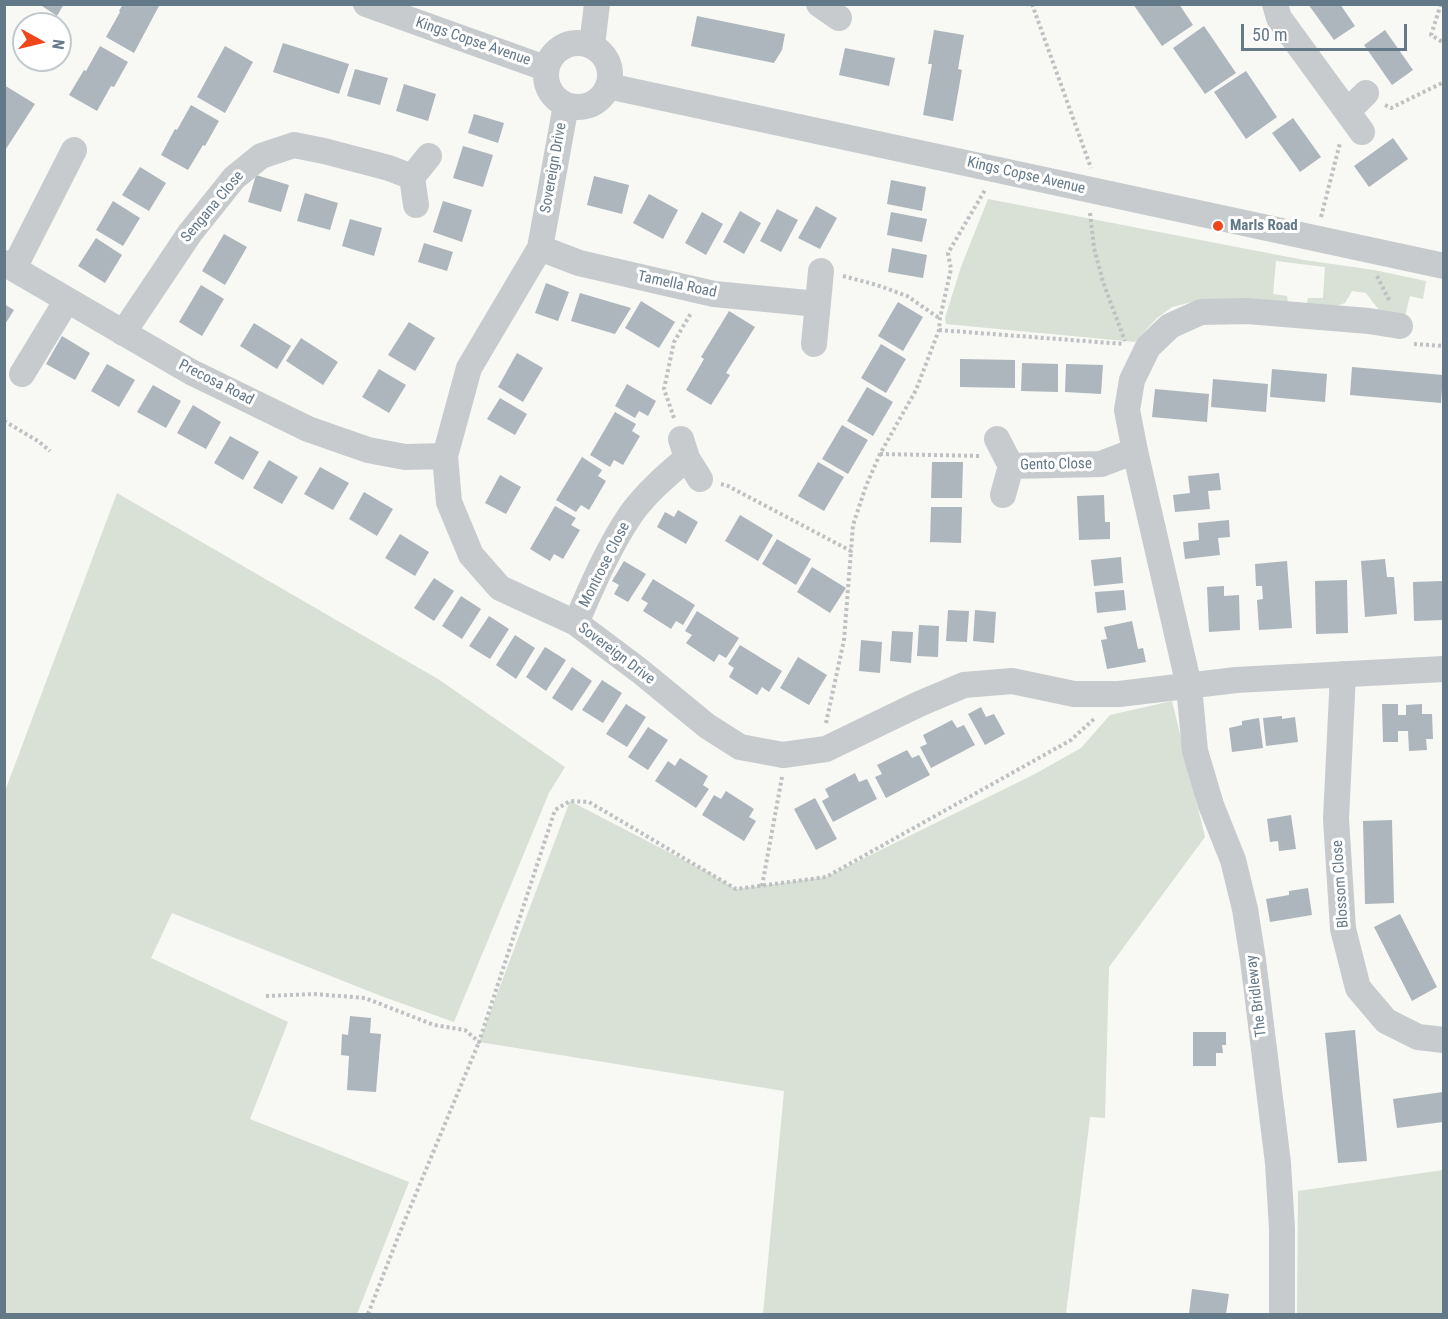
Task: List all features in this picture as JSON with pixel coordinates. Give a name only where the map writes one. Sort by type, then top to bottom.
[{"type":"street","name":"Kings Copse Avenue","points":[[366,4],[545,68]]},
{"type":"street","points":[[591,45],[597,4]]},
{"type":"street","points":[[1275,4],[1279,18],[1362,132]]},
{"type":"street","points":[[580,42],[591,45],[605,58],[609,67],[608,86],[596,102],[586,106],[566,105],[556,99],[549,90],[545,79],[545,68],[550,57],[558,48],[569,43],[580,42]]},
{"type":"street","name":"Kings Copse Avenue","points":[[608,86],[1443,266]]},
{"type":"street","points":[[1348,111],[1366,93]]},
{"type":"street","name":"Sovereign Drive","points":[[566,105],[540,248],[469,368],[445,456],[449,502],[471,555],[500,588],[576,623],[640,671],[707,726],[740,747],[786,754],[826,749],[964,685],[1012,681],[1074,694],[1119,694],[1189,686]]},
{"type":"street","name":"Sengana Close","points":[[123,333],[190,233],[234,178],[261,156],[294,145],[389,168],[412,177]]},
{"type":"street","points":[[9,266],[74,150]]},
{"type":"street","points":[[416,205],[412,177],[429,156]]},
{"type":"street","name":"Tamella Road","points":[[540,248],[579,263],[714,294],[818,304]]},
{"type":"street","name":"Precosa Road","points":[[9,266],[191,372],[308,429],[368,450],[405,457],[445,456]]},
{"type":"street","points":[[814,344],[822,270]]},
{"type":"street","points":[[22,374],[68,300]]},
{"type":"street","points":[[1400,326],[1370,312],[1201,312],[1170,326],[1148,347],[1132,380],[1127,411],[1189,686],[1236,680],[1443,669]]},
{"type":"street","name":"Gento Close","points":[[1003,495],[1005,454],[1101,464],[1135,452]]},
{"type":"street","name":"Montrose Close","points":[[576,623],[605,557],[632,513],[660,481],[689,459]]},
{"type":"street","name":"Blossom Close","points":[[1342,674],[1336,819],[1343,929],[1358,988],[1386,1021],[1418,1037],[1443,1040]]},
{"type":"street","name":"The Bridleway","points":[[1189,686],[1195,751],[1211,804],[1233,860],[1245,909],[1278,1163],[1282,1229],[1282,1314]]},
{"type":"path","points":[[1441,4],[1431,35],[1443,43]]},
{"type":"path","points":[[1366,93],[1391,108],[1443,82]]},
{"type":"path","points":[[1316,238],[1348,111]]},
{"type":"path","points":[[820,750],[844,640],[853,525],[880,454],[916,390],[939,330],[951,269],[948,253],[984,190],[994,192]]},
{"type":"path","points":[[822,270],[907,296],[940,318]]},
{"type":"path","points":[[703,291],[675,342],[664,388],[689,459],[728,486],[851,551]]},
{"type":"path","points":[[939,330],[1126,344]]},
{"type":"path","points":[[4,421],[38,441],[50,451]]},
{"type":"path","points":[[880,454],[1005,454]]},
{"type":"path","points":[[368,1314],[479,1042],[555,810],[570,801],[589,802],[736,889],[826,877],[1071,740],[1119,694]]},
{"type":"path","points":[[762,886],[786,754]]},
{"type":"path","points":[[266,996],[314,994],[365,998],[434,1025],[465,1030],[479,1042]]},
{"type":"shaded area","points":[[988,199],[1304,260],[1374,270],[1426,281],[1423,299],[1410,296],[1405,316],[1382,314],[1366,293],[1352,291],[1345,303],[1328,309],[1307,303],[1308,298],[1323,298],[1325,267],[1276,261],[1273,294],[1287,296],[1288,302],[1200,300],[1172,307],[1157,318],[1135,342],[946,324],[945,318],[961,267]]},
{"type":"shaded area","points":[[117,493],[438,679],[565,767],[549,793],[454,1022],[381,996],[172,913],[151,958],[288,1022],[250,1119],[409,1182],[357,1314],[5,1314],[5,791]]},
{"type":"shaded area","points":[[1172,701],[1205,837],[1109,967],[1105,1118],[1090,1117],[1066,1314],[763,1314],[784,1091],[479,1042],[570,801],[736,889],[826,877],[1035,774],[1081,748],[1110,715]]},
{"type":"shaded area","points":[[1443,1170],[1443,1314],[1297,1314],[1298,1191]]},
{"type":"building","points":[[39,4],[64,4],[59,12],[51,12]]},
{"type":"building","points":[[123,4],[160,4],[134,53],[106,37]]},
{"type":"building","points":[[1133,4],[1179,4],[1193,25],[1162,46]]},
{"type":"building","points":[[1308,4],[1340,4],[1355,26],[1334,40]]},
{"type":"building","points":[[697,16],[785,34],[782,50],[774,63],[691,46]]},
{"type":"building","points":[[1204,26],[1236,73],[1205,94],[1173,48]]},
{"type":"building","points":[[934,30],[964,35],[958,69],[962,70],[953,121],[923,115],[932,64],[928,64]]},
{"type":"building","points":[[1385,30],[1413,70],[1392,85],[1364,45]]},
{"type":"building","points":[[283,43],[349,64],[339,94],[273,72]]},
{"type":"building","points":[[100,46],[128,62],[97,111],[69,95]]},
{"type":"building","points":[[225,46],[253,62],[225,113],[197,97]]},
{"type":"building","points":[[845,48],[895,58],[889,86],[839,75]]},
{"type":"building","points":[[355,69],[388,78],[380,105],[347,96]]},
{"type":"building","points":[[1246,71],[1277,117],[1246,139],[1214,92]]},
{"type":"building","points":[[404,84],[436,94],[428,121],[396,111]]},
{"type":"building","points":[[4,85],[35,104],[4,152]]},
{"type":"building","points":[[191,105],[219,121],[188,170],[161,155]]},
{"type":"building","points":[[474,114],[504,123],[498,143],[468,133]]},
{"type":"building","points":[[1293,118],[1321,157],[1300,172],[1272,133]]},
{"type":"building","points":[[1393,138],[1408,159],[1369,187],[1354,166]]},
{"type":"building","points":[[463,146],[493,155],[483,187],[453,178]]},
{"type":"building","points":[[140,167],[166,183],[149,211],[122,195]]},
{"type":"building","points":[[256,175],[289,185],[281,212],[248,202]]},
{"type":"building","points":[[594,176],[629,185],[622,214],[587,205]]},
{"type":"building","points":[[891,180],[926,187],[922,211],[887,204]]},
{"type":"building","points":[[305,193],[338,203],[330,230],[297,221]]},
{"type":"building","points":[[649,194],[678,210],[663,239],[633,223]]},
{"type":"building","points":[[113,201],[140,218],[123,246],[96,230]]},
{"type":"building","points":[[443,201],[472,210],[462,242],[433,232]]},
{"type":"building","points":[[816,206],[837,218],[820,249],[798,238]]},
{"type":"building","points":[[777,209],[798,220],[781,252],[760,241]]},
{"type":"building","points":[[740,211],[761,223],[744,254],[723,242]]},
{"type":"building","points":[[702,212],[723,224],[706,255],[685,243]]},
{"type":"building","points":[[891,212],[927,219],[922,242],[887,235]]},
{"type":"building","points":[[350,219],[382,228],[374,256],[342,246]]},
{"type":"building","points":[[224,234],[247,247],[225,285],[202,271]]},
{"type":"building","points":[[96,238],[122,255],[105,283],[78,266]]},
{"type":"building","points":[[424,243],[453,252],[447,271],[418,262]]},
{"type":"building","points":[[892,248],[927,255],[923,278],[888,272]]},
{"type":"building","points":[[546,283],[569,292],[558,321],[535,313]]},
{"type":"building","points":[[201,285],[224,299],[202,336],[179,322]]},
{"type":"building","points":[[580,293],[631,308],[615,334],[571,321]]},
{"type":"building","points":[[641,301],[675,322],[659,348],[625,328]]},
{"type":"building","points":[[898,302],[923,317],[903,351],[878,336]]},
{"type":"building","points":[[4,304],[14,310],[4,326]]},
{"type":"building","points":[[729,311],[755,327],[726,373],[730,375],[711,405],[686,390],[704,359],[701,357]]},
{"type":"building","points":[[409,322],[435,338],[415,371],[388,355]]},
{"type":"building","points":[[254,323],[291,346],[277,369],[240,346]]},
{"type":"building","points":[[62,336],[90,353],[75,380],[46,364]]},
{"type":"building","points":[[301,338],[338,362],[323,385],[286,361]]},
{"type":"building","points":[[881,344],[906,359],[886,393],[861,378]]},
{"type":"building","points":[[517,353],[543,368],[523,402],[498,387]]},
{"type":"building","points":[[960,359],[1015,360],[1015,388],[960,387]]},
{"type":"building","points":[[1022,363],[1058,364],[1058,392],[1021,391]]},
{"type":"building","points":[[107,364],[135,380],[119,407],[91,391]]},
{"type":"building","points":[[1066,364],[1103,365],[1101,394],[1065,392]]},
{"type":"building","points":[[1352,367],[1443,375],[1441,403],[1350,395]]},
{"type":"building","points":[[379,369],[406,385],[389,413],[362,397]]},
{"type":"building","points":[[1272,369],[1327,374],[1325,402],[1270,397]]},
{"type":"building","points":[[1213,379],[1268,384],[1266,412],[1211,407]]},
{"type":"building","points":[[627,384],[656,401],[648,416],[639,411],[635,418],[615,406]]},
{"type":"building","points":[[153,385],[181,401],[166,428],[137,412]]},
{"type":"building","points":[[867,387],[893,402],[873,436],[847,421]]},
{"type":"building","points":[[1155,389],[1209,394],[1207,422],[1152,417]]},
{"type":"building","points":[[500,398],[527,414],[515,435],[487,419]]},
{"type":"building","points":[[193,405],[221,422],[206,449],[177,433]]},
{"type":"building","points":[[615,412],[636,424],[632,431],[640,436],[623,465],[614,460],[610,467],[590,455]]},
{"type":"building","points":[[842,425],[868,440],[848,474],[822,459]]},
{"type":"building","points":[[230,436],[259,452],[243,480],[214,463]]},
{"type":"building","points":[[582,457],[602,470],[598,476],[606,481],[589,510],[581,505],[576,512],[556,500]]},
{"type":"building","points":[[269,460],[298,477],[282,504],[253,488]]},
{"type":"building","points":[[818,462],[844,477],[824,511],[798,496]]},
{"type":"building","points":[[932,462],[963,462],[962,498],[931,498]]},
{"type":"building","points":[[320,467],[349,483],[333,510],[304,494]]},
{"type":"building","points":[[1219,473],[1221,490],[1208,491],[1210,509],[1175,512],[1173,495],[1190,493],[1188,476]]},
{"type":"building","points":[[500,475],[521,487],[506,514],[485,503]]},
{"type":"building","points":[[364,492],[393,509],[377,536],[349,519]]},
{"type":"building","points":[[1104,495],[1105,522],[1110,522],[1110,539],[1079,540],[1077,496]]},
{"type":"building","points":[[555,506],[576,518],[571,525],[580,530],[563,559],[554,554],[550,561],[530,549]]},
{"type":"building","points":[[931,507],[962,507],[961,543],[930,542]]},
{"type":"building","points":[[678,510],[698,522],[686,544],[657,527],[665,512],[674,517]]},
{"type":"building","points":[[740,515],[773,535],[758,561],[725,541]]},
{"type":"building","points":[[1229,520],[1230,537],[1218,538],[1220,555],[1185,559],[1183,542],[1199,540],[1198,523]]},
{"type":"building","points":[[400,534],[429,552],[415,576],[385,558]]},
{"type":"building","points":[[777,539],[811,559],[796,585],[762,564]]},
{"type":"building","points":[[1121,557],[1123,583],[1094,586],[1091,560]]},
{"type":"building","points":[[1385,559],[1387,577],[1394,577],[1397,614],[1365,617],[1361,561]]},
{"type":"building","points":[[624,561],[646,574],[628,602],[614,594],[619,585],[612,581]]},
{"type":"building","points":[[1287,561],[1292,628],[1259,630],[1257,600],[1263,599],[1262,586],[1256,586],[1255,564]]},
{"type":"building","points":[[812,567],[846,588],[830,613],[797,592]]},
{"type":"building","points":[[434,578],[454,591],[434,621],[414,608]]},
{"type":"building","points":[[653,579],[695,605],[683,625],[676,621],[671,629],[643,611],[648,603],[641,599]]},
{"type":"building","points":[[1347,580],[1348,633],[1316,634],[1315,581]]},
{"type":"building","points":[[1443,581],[1443,620],[1414,621],[1413,582]]},
{"type":"building","points":[[1224,586],[1224,596],[1239,595],[1240,630],[1209,632],[1207,587]]},
{"type":"building","points":[[1124,590],[1126,610],[1097,613],[1095,592]]},
{"type":"building","points":[[461,596],[481,609],[462,639],[442,626]]},
{"type":"building","points":[[948,610],[969,611],[967,642],[946,641]]},
{"type":"building","points":[[975,610],[996,612],[994,643],[973,641]]},
{"type":"building","points":[[697,611],[739,638],[726,658],[719,654],[714,662],[686,643],[692,635],[685,631]]},
{"type":"building","points":[[489,616],[509,629],[490,659],[469,646]]},
{"type":"building","points":[[1132,621],[1138,649],[1143,648],[1146,662],[1107,669],[1101,640],[1107,639],[1104,627]]},
{"type":"building","points":[[919,625],[939,626],[938,657],[917,656]]},
{"type":"building","points":[[892,631],[913,632],[911,663],[890,661]]},
{"type":"building","points":[[515,635],[535,648],[516,679],[496,665]]},
{"type":"building","points":[[861,640],[882,642],[880,673],[859,671]]},
{"type":"building","points":[[740,645],[782,671],[769,692],[762,687],[757,695],[729,677],[734,668],[728,664]]},
{"type":"building","points":[[545,647],[566,660],[546,691],[526,677]]},
{"type":"building","points":[[798,657],[827,675],[809,705],[780,688]]},
{"type":"building","points":[[572,667],[592,681],[572,711],[552,698]]},
{"type":"building","points":[[602,680],[622,693],[603,723],[582,710]]},
{"type":"building","points":[[626,704],[646,717],[627,747],[606,734]]},
{"type":"building","points":[[1382,704],[1398,704],[1398,715],[1406,715],[1406,705],[1422,704],[1422,714],[1432,714],[1433,739],[1426,739],[1427,750],[1409,751],[1408,731],[1398,731],[1398,742],[1383,742]]},
{"type":"building","points":[[981,707],[986,717],[994,714],[1005,734],[985,745],[968,714]]},
{"type":"building","points":[[1282,716],[1282,719],[1295,717],[1298,742],[1266,746],[1263,718]]},
{"type":"building","points":[[1259,718],[1263,748],[1232,752],[1229,728],[1242,725],[1242,721]]},
{"type":"building","points":[[952,720],[957,728],[964,725],[975,745],[931,768],[920,747],[927,744],[923,735]]},
{"type":"building","points":[[648,727],[668,740],[648,770],[628,757]]},
{"type":"building","points":[[907,750],[912,758],[919,755],[930,775],[886,798],[875,777],[882,774],[877,765]]},
{"type":"building","points":[[680,758],[708,776],[703,785],[709,789],[696,808],[655,781],[668,761],[675,766]]},
{"type":"building","points":[[855,773],[859,782],[867,779],[877,799],[833,822],[822,801],[829,797],[825,789]]},
{"type":"building","points":[[726,791],[754,809],[749,817],[756,821],[744,841],[702,815],[714,795],[721,799]]},
{"type":"building","points":[[815,798],[837,839],[816,850],[794,809]]},
{"type":"building","points":[[1291,815],[1296,849],[1279,851],[1278,841],[1270,842],[1267,819]]},
{"type":"building","points":[[1392,820],[1394,903],[1365,904],[1363,821]]},
{"type":"building","points":[[1308,888],[1312,915],[1270,922],[1266,899],[1289,895],[1289,891]]},
{"type":"building","points":[[1400,914],[1437,987],[1412,1001],[1374,927]]},
{"type":"building","points":[[350,1016],[371,1018],[370,1033],[381,1034],[376,1092],[347,1090],[349,1056],[341,1055],[342,1034],[348,1035]]},
{"type":"building","points":[[1355,1030],[1367,1161],[1338,1163],[1325,1033]]},
{"type":"building","points":[[1193,1032],[1226,1032],[1226,1045],[1222,1045],[1223,1053],[1216,1053],[1216,1066],[1193,1066]]},
{"type":"building","points":[[1443,1092],[1443,1122],[1397,1128],[1393,1099]]},
{"type":"building","points":[[1192,1289],[1229,1294],[1226,1314],[1189,1314]]},
{"type":"place","name":"Marls Road","points":[[1218,226]]}]
